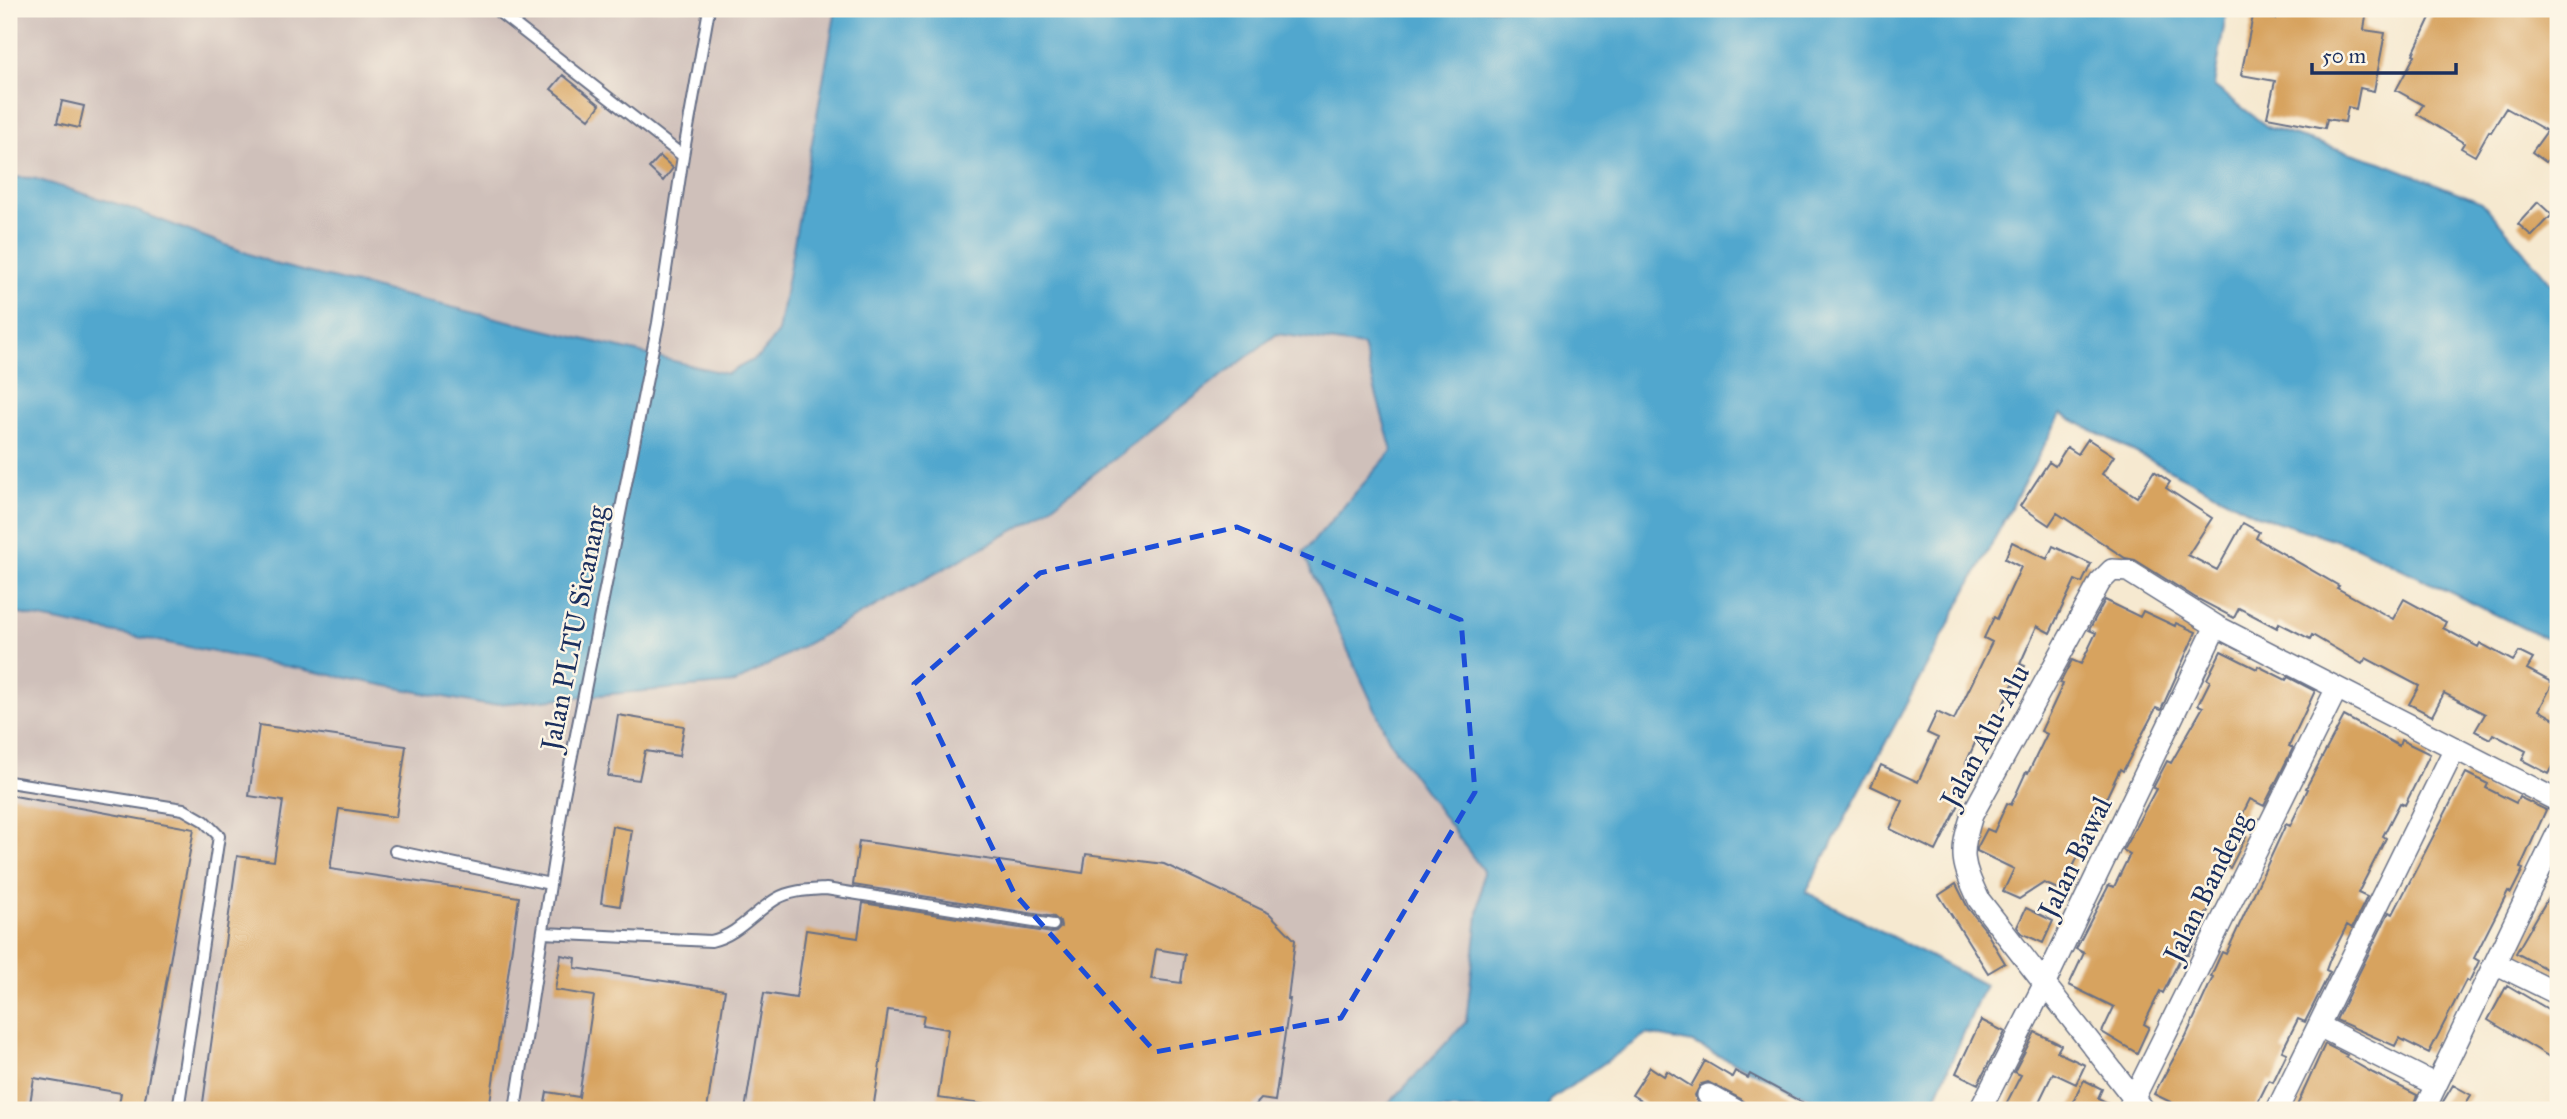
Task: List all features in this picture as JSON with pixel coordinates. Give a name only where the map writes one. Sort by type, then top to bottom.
[{"type":"street","name":"Jalan Alu-Alu","points":[[2135,1107],[2045,984],[1979,900],[1963,860],[1964,838],[1972,815],[2100,582],[2112,570],[2128,571],[2216,626]]},
{"type":"street","points":[[2216,626],[2558,801]]},
{"type":"street","name":"Jalan Bawal","points":[[1980,1110],[2045,984],[2216,626]]},
{"type":"street","name":"Jalan Bandeng","points":[[2135,1107],[2336,688]]},
{"type":"street","points":[[2277,1110],[2455,748]]},
{"type":"street","points":[[2424,1110],[2558,832]]},
{"type":"street","points":[[2495,963],[2558,994]]},
{"type":"street","points":[[2319,1026],[2435,1085]]},
{"type":"street","points":[[1709,1095],[1735,1110]]},
{"type":"lane","points":[[495,9],[683,156]]},
{"type":"lane","name":"Jalan PLTU Sicanang","points":[[515,1110],[564,795],[658,323],[709,9]]},
{"type":"lane","points":[[9,782],[183,809],[204,821],[219,836],[178,1110]]},
{"type":"lane","points":[[395,851],[550,884]]},
{"type":"lane","points":[[543,933],[710,941],[735,932],[778,898],[801,891],[826,889],[1053,925]]},
{"type":"highlighted area","points":[[1237,527],[1461,620],[1475,792],[1341,1018],[1155,1052],[1014,893],[914,684],[1040,573]]},
{"type":"shaded area","points":[[9,9],[836,9],[778,332],[760,356],[727,374],[278,265],[127,207],[33,178],[9,177]]},
{"type":"shaded area","points":[[1265,289],[1415,316],[1519,868],[1452,1110],[9,1110],[9,529]]},
{"type":"water","points":[[836,9],[2227,9],[2214,86],[2269,128],[2381,162],[2482,202],[2558,291],[2558,645],[2357,547],[2257,515],[2061,414],[1806,892],[1985,985],[1930,1110],[1835,1110],[1692,1043],[1646,1034],[1551,1100],[1547,1110],[1383,1110],[1466,1022],[1483,871],[1391,744],[1303,553],[1392,451],[1363,346],[1277,334],[1035,519],[735,683],[485,705],[9,612],[9,177],[33,178],[127,207],[278,265],[727,374],[760,356],[778,332]]},
{"type":"building","points":[[2277,9],[2367,9],[2364,30],[2385,33],[2374,91],[2360,88],[2356,109],[2348,107],[2345,122],[2327,119],[2325,128],[2267,117],[2275,81],[2241,75],[2253,16],[2276,19]]},
{"type":"building","points":[[2434,9],[2558,9],[2558,146],[2546,162],[2532,152],[2547,131],[2506,108],[2475,156],[2461,148],[2464,143],[2417,114],[2423,105],[2396,90],[2415,55],[2413,54]]},
{"type":"building","points":[[563,75],[600,105],[589,119],[551,89]]},
{"type":"building","points":[[62,101],[84,106],[79,128],[57,123]]},
{"type":"building","points":[[660,156],[673,168],[663,181],[649,168]]},
{"type":"building","points":[[2538,202],[2552,215],[2532,236],[2518,224]]},
{"type":"building","points":[[2088,439],[2114,456],[2102,474],[2137,497],[2154,471],[2170,482],[2166,488],[2212,518],[2188,555],[2217,570],[2243,523],[2259,532],[2256,538],[2393,619],[2404,599],[2446,622],[2443,628],[2478,647],[2480,643],[2513,661],[2519,652],[2533,659],[2527,669],[2553,683],[2539,710],[2558,721],[2558,757],[2549,774],[2522,760],[2526,751],[2493,734],[2490,739],[2475,731],[2485,714],[2444,693],[2432,716],[2409,704],[2419,686],[2366,658],[2362,664],[2312,635],[2310,639],[2279,623],[2277,628],[2239,608],[2234,618],[2135,560],[2125,558],[2057,513],[2049,525],[2020,506],[2049,462],[2055,466],[2067,447],[2078,454]]},
{"type":"building","points":[[2012,542],[2047,559],[2053,546],[2091,564],[2082,583],[2075,580],[2050,633],[2037,626],[2020,664],[2025,666],[2015,685],[2013,684],[1992,729],[1983,725],[1966,763],[1977,768],[1936,851],[1890,829],[1903,801],[1871,786],[1881,765],[1918,782],[1938,738],[1927,733],[1937,712],[1954,720],[1992,642],[1984,638],[1994,617],[1997,619],[2021,567],[2005,559]]},
{"type":"building","points":[[2105,600],[2140,617],[2143,611],[2175,626],[2176,623],[2196,632],[2161,710],[2156,708],[2123,771],[2120,769],[2102,807],[2107,809],[2082,855],[2079,854],[2062,891],[2044,883],[2019,899],[2003,892],[2014,869],[1977,851],[1977,848],[1987,829],[1994,832],[2007,803],[2011,805],[2026,772],[2028,773],[2047,734],[2041,731],[2063,684],[2060,683],[2072,660],[2081,664],[2096,633],[2089,630]]},
{"type":"building","points":[[2221,651],[2257,669],[2258,666],[2286,680],[2288,677],[2315,691],[2289,746],[2293,748],[2264,806],[2250,799],[2234,831],[2246,837],[2230,868],[2221,864],[2203,899],[2212,903],[2188,955],[2183,953],[2163,993],[2160,991],[2144,1024],[2149,1027],[2137,1053],[2102,1032],[2114,1007],[2069,985],[2084,953],[2076,949],[2109,885],[2114,887],[2130,854],[2123,850],[2156,789],[2153,788],[2167,761],[2171,763],[2203,707],[2198,705]]},
{"type":"building","points":[[618,715],[684,726],[679,756],[645,751],[639,780],[608,776]]},
{"type":"building","points":[[2344,716],[2399,746],[2401,740],[2430,754],[2405,805],[2400,803],[2383,836],[2386,838],[2358,893],[2367,897],[2352,928],[2347,925],[2326,970],[2330,972],[2305,1022],[2298,1019],[2282,1051],[2287,1053],[2273,1082],[2269,1080],[2254,1110],[2187,1110],[2154,1094],[2186,1036],[2222,952],[2226,954],[2286,824],[2290,826],[2308,789],[2306,788]]},
{"type":"building","points":[[259,725],[406,746],[396,817],[339,809],[330,869],[519,897],[489,1110],[202,1110],[237,856],[274,861],[283,801],[249,796]]},
{"type":"building","points":[[2466,773],[2488,784],[2486,788],[2516,803],[2519,797],[2546,810],[2520,868],[2523,869],[2511,893],[2508,891],[2474,958],[2479,961],[2469,982],[2466,980],[2429,1053],[2399,1038],[2395,1046],[2336,1020],[2389,912],[2393,914]]},
{"type":"building","points":[[9,795],[194,829],[143,1110],[118,1110],[121,1093],[34,1078],[29,1110],[9,1110]]},
{"type":"building","points":[[612,826],[632,830],[620,906],[601,903]]},
{"type":"building","points":[[859,841],[1083,873],[1086,854],[1164,864],[1269,913],[1295,940],[1290,999],[1275,1101],[1261,1099],[1251,1110],[1025,1110],[938,1098],[948,1029],[922,1025],[924,1015],[888,1010],[873,1110],[745,1110],[764,993],[796,998],[806,930],[858,938],[863,903],[1052,933],[1061,927],[1054,917],[853,885]],"holes":[[[1156,949],[1185,954],[1181,983],[1151,979]]]},
{"type":"building","points":[[2558,881],[2558,975],[2516,953]]},
{"type":"building","points":[[1956,884],[1968,908],[1984,928],[2005,963],[1988,973],[1939,895]]},
{"type":"building","points":[[2026,908],[2053,921],[2043,943],[2021,933],[2017,927]]},
{"type":"building","points":[[561,955],[576,958],[575,968],[725,990],[707,1110],[544,1109],[547,1092],[579,1097],[594,996],[555,990]]},
{"type":"building","points":[[2507,985],[2558,1015],[2558,1062],[2488,1020]]},
{"type":"building","points":[[1981,1020],[2005,1032],[1978,1084],[1956,1073]]},
{"type":"building","points":[[2035,1032],[2061,1045],[2057,1052],[2085,1065],[2076,1084],[2053,1073],[2035,1110],[2003,1110],[2021,1075],[2014,1072]]},
{"type":"building","points":[[2325,1044],[2417,1095],[2411,1110],[2295,1110]]},
{"type":"building","points":[[1705,1061],[1732,1077],[1735,1071],[1748,1078],[1750,1074],[1816,1110],[1748,1110],[1747,1104],[1741,1099],[1708,1082],[1701,1084],[1695,1095],[1697,1102],[1708,1110],[1640,1110],[1645,1103],[1632,1095],[1650,1067],[1664,1076],[1667,1071],[1691,1086]]},
{"type":"building","points":[[2084,1080],[2102,1089],[2098,1098],[2116,1107],[2115,1110],[2069,1110]]},
{"type":"building","points":[[2453,1085],[2471,1095],[2462,1110],[2438,1110]]}]
